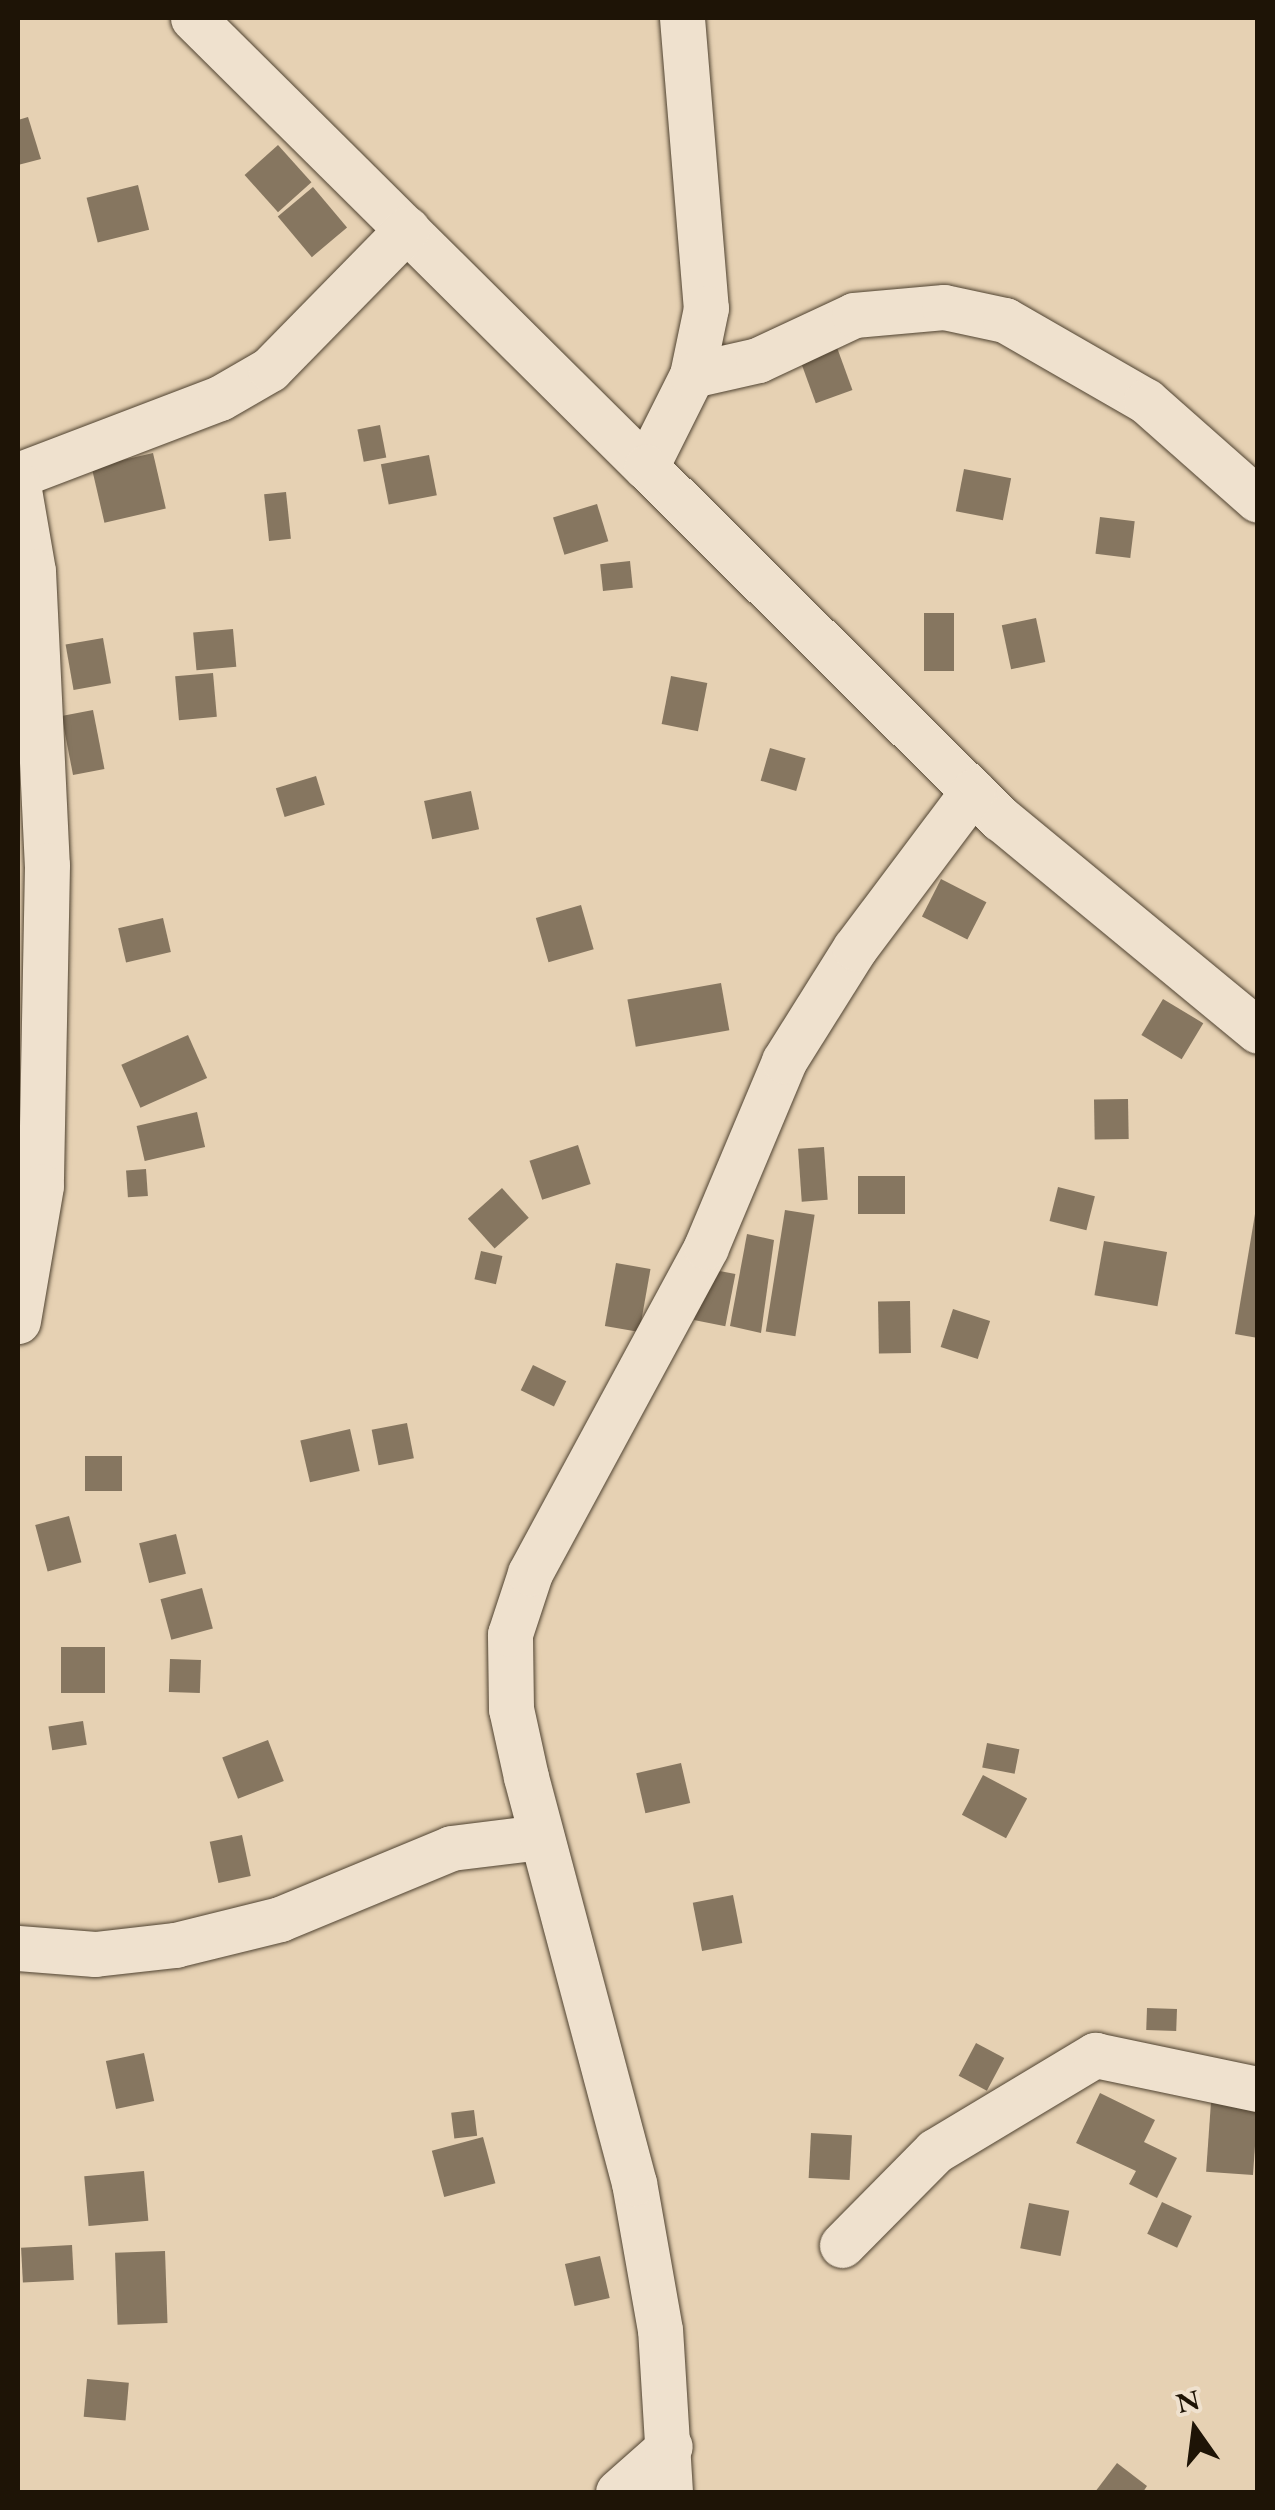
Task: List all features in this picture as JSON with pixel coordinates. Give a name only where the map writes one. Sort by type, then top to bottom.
[{"type":"street","points":[[193,18],[973,790],[1136,936],[1258,1030]]},
{"type":"street","points":[[646,468],[692,375],[702,337],[706,263],[682,18]]},
{"type":"street","points":[[18,475],[220,398],[270,369],[408,229]]},
{"type":"street","points":[[692,375],[758,360],[854,315],[944,307],[1005,320],[1146,400],[1258,500]]},
{"type":"street","points":[[18,484],[33,571],[46,865],[41,1186],[18,1321]]},
{"type":"street","points":[[670,2492],[660,2330],[634,2183],[541,1837],[511,1708],[510,1634],[530,1573],[706,1247],[784,1061],[855,948],[973,790]]},
{"type":"street","points":[[18,1948],[95,1954],[175,1945],[280,1919],[451,1848],[541,1837]]},
{"type":"street","points":[[842,2245],[935,2151],[1096,2055],[1258,2090]]},
{"type":"street","points":[[618,2492],[670,2446]]},
{"type":"building","points":[[28,117],[41,159],[18,165],[18,120]]},
{"type":"building","points":[[278,145],[311,182],[278,212],[245,175]]},
{"type":"building","points":[[138,185],[149,230],[98,242],[87,198]]},
{"type":"building","points":[[313,187],[347,228],[312,257],[278,217]]},
{"type":"building","points":[[835,342],[852,390],[816,403],[798,355]]},
{"type":"building","points":[[380,425],[386,457],[364,462],[357,429]]},
{"type":"building","points":[[153,453],[166,509],[104,523],[92,467]]},
{"type":"building","points":[[429,455],[437,495],[389,505],[381,464]]},
{"type":"building","points":[[964,469],[1011,478],[1003,520],[956,511]]},
{"type":"building","points":[[286,492],[291,539],[269,541],[264,494]]},
{"type":"building","points":[[597,504],[608,541],[564,555],[553,517]]},
{"type":"building","points":[[1100,517],[1135,521],[1130,558],[1095,554]]},
{"type":"building","points":[[630,561],[633,588],[603,591],[600,564]]},
{"type":"building","points":[[924,613],[954,613],[954,671],[924,671]]},
{"type":"building","points":[[1036,618],[1045,662],[1011,669],[1002,625]]},
{"type":"building","points":[[233,629],[236,667],[196,670],[193,632]]},
{"type":"building","points":[[103,638],[111,683],[74,690],[66,645]]},
{"type":"building","points":[[213,673],[217,717],[179,720],[175,676]]},
{"type":"building","points":[[671,676],[707,683],[698,731],[662,724]]},
{"type":"building","points":[[93,710],[104,769],[73,775],[62,716]]},
{"type":"building","points":[[770,748],[806,758],[796,791],[761,781]]},
{"type":"building","points":[[316,776],[325,805],[285,817],[276,788]]},
{"type":"building","points":[[471,791],[479,829],[432,839],[424,801]]},
{"type":"building","points":[[941,879],[986,902],[967,940],[922,916]]},
{"type":"building","points":[[581,905],[594,949],[549,962],[536,918]]},
{"type":"building","points":[[163,918],[171,952],[126,962],[118,928]]},
{"type":"building","points":[[721,983],[729,1030],[636,1047],[627,999]]},
{"type":"building","points":[[1163,999],[1203,1023],[1182,1059],[1141,1035]]},
{"type":"building","points":[[188,1035],[207,1078],[140,1108],[121,1065]]},
{"type":"building","points":[[1128,1099],[1129,1139],[1095,1140],[1094,1100]]},
{"type":"building","points":[[197,1112],[205,1147],[145,1161],[137,1126]]},
{"type":"building","points":[[578,1145],[591,1184],[542,1200],[529,1161]]},
{"type":"building","points":[[824,1147],[828,1200],[802,1202],[798,1149]]},
{"type":"building","points":[[146,1169],[148,1196],[128,1197],[126,1170]]},
{"type":"building","points":[[858,1176],[905,1176],[905,1214],[858,1214]]},
{"type":"building","points":[[1058,1187],[1095,1196],[1086,1230],[1050,1221]]},
{"type":"building","points":[[502,1188],[529,1218],[495,1249],[468,1219]]},
{"type":"building","points":[[785,1210],[815,1215],[795,1336],[766,1331]]},
{"type":"building","points":[[1258,1214],[1258,1338],[1235,1334]]},
{"type":"building","points":[[747,1234],[774,1240],[761,1333],[730,1326]]},
{"type":"building","points":[[1104,1241],[1167,1252],[1157,1306],[1094,1295]]},
{"type":"building","points":[[481,1251],[502,1256],[496,1284],[474,1279]]},
{"type":"building","points":[[616,1263],[650,1269],[639,1332],[605,1326]]},
{"type":"building","points":[[704,1268],[735,1274],[725,1326],[694,1320]]},
{"type":"building","points":[[910,1301],[911,1353],[879,1354],[878,1302]]},
{"type":"building","points":[[953,1309],[990,1321],[978,1359],[941,1347]]},
{"type":"building","points":[[533,1365],[566,1381],[554,1406],[521,1390]]},
{"type":"building","points":[[407,1423],[414,1458],[379,1465],[372,1430]]},
{"type":"building","points":[[350,1429],[360,1471],[310,1482],[300,1440]]},
{"type":"building","points":[[85,1456],[122,1456],[122,1491],[85,1491]]},
{"type":"building","points":[[69,1516],[81,1562],[48,1571],[35,1525]]},
{"type":"building","points":[[176,1534],[186,1574],[149,1583],[139,1543]]},
{"type":"building","points":[[202,1588],[213,1629],[171,1640],[160,1599]]},
{"type":"building","points":[[61,1647],[105,1647],[105,1693],[61,1693]]},
{"type":"building","points":[[170,1659],[201,1660],[200,1693],[169,1692]]},
{"type":"building","points":[[83,1721],[87,1745],[52,1750],[48,1726]]},
{"type":"building","points":[[268,1740],[284,1781],[238,1799],[222,1758]]},
{"type":"building","points":[[987,1743],[1019,1749],[1015,1774],[982,1768]]},
{"type":"building","points":[[681,1763],[690,1803],[645,1813],[636,1773]]},
{"type":"building","points":[[983,1775],[1027,1798],[1006,1838],[962,1815]]},
{"type":"building","points":[[242,1835],[251,1876],[218,1883],[210,1842]]},
{"type":"building","points":[[733,1895],[742,1943],[702,1951],[693,1903]]},
{"type":"building","points":[[1147,2008],[1177,2009],[1176,2031],[1146,2030]]},
{"type":"building","points":[[976,2043],[1004,2058],[987,2091],[959,2076]]},
{"type":"building","points":[[144,2053],[154,2101],[116,2109],[106,2061]]},
{"type":"building","points":[[1100,2093],[1155,2120],[1144,2142],[1177,2158],[1157,2198],[1129,2184],[1136,2171],[1076,2143]]},
{"type":"building","points":[[1211,2102],[1258,2105],[1253,2175],[1206,2172]]},
{"type":"building","points":[[474,2110],[477,2136],[454,2139],[451,2113]]},
{"type":"building","points":[[811,2133],[852,2135],[850,2180],[809,2178]]},
{"type":"building","points":[[483,2137],[495,2183],[444,2197],[432,2151]]},
{"type":"building","points":[[144,2171],[148,2221],[89,2226],[84,2176]]},
{"type":"building","points":[[1162,2202],[1192,2216],[1177,2248],[1147,2234]]},
{"type":"building","points":[[1029,2203],[1069,2211],[1060,2256],[1020,2248]]},
{"type":"building","points":[[72,2245],[74,2280],[23,2283],[21,2248]]},
{"type":"building","points":[[165,2251],[168,2323],[118,2325],[115,2253]]},
{"type":"building","points":[[600,2256],[610,2298],[575,2306],[565,2264]]},
{"type":"building","points":[[87,2379],[129,2383],[126,2421],[84,2417]]},
{"type":"building","points":[[1117,2463],[1147,2486],[1143,2492],[1095,2492]]}]
